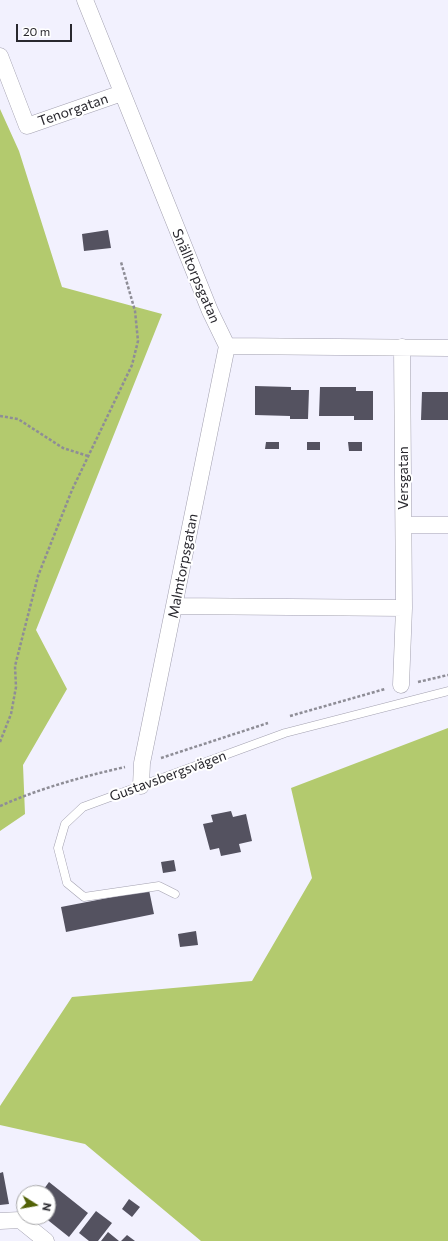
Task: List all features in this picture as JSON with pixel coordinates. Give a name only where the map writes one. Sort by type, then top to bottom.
[{"type":"street","name":"Snälltorpsgatan","points":[[85,0],[210,311],[227,346]]},
{"type":"street","name":"Tenorgatan","points":[[0,56],[27,126],[122,93]]},
{"type":"street","points":[[227,346],[448,348]]},
{"type":"street","name":"Malmtorpsgatan","points":[[140,786],[142,763],[227,346]]},
{"type":"street","name":"Versgatan","points":[[401,685],[404,608],[402,347]]},
{"type":"street","points":[[404,526],[448,525]]},
{"type":"street","points":[[175,606],[404,608]]},
{"type":"street","points":[[0,1221],[20,1220],[46,1241]]},
{"type":"lane","name":"Gustavsbergsvägen","points":[[175,894],[158,886],[84,897],[68,883],[58,848],[65,824],[84,807],[285,733],[448,691]]},
{"type":"path","points":[[0,742],[11,714],[16,687],[15,666],[38,576],[54,532],[88,456],[132,365],[138,341],[135,311],[121,262]]},
{"type":"path","points":[[0,416],[18,419],[62,448],[88,456]]},
{"type":"path","points":[[283,718],[401,685],[448,676]]},
{"type":"path","points":[[0,806],[31,792],[70,779],[171,755],[275,721]]},
{"type":"green space","points":[[0,109],[19,151],[62,287],[162,314],[36,630],[67,689],[23,765],[25,814],[0,831]]},
{"type":"green space","points":[[448,728],[448,1241],[201,1241],[85,1144],[0,1125],[0,1106],[72,997],[252,981],[312,878],[291,788]]},
{"type":"building","points":[[108,230],[111,248],[84,251],[82,234]]},
{"type":"building","points":[[255,386],[291,387],[291,390],[309,390],[308,419],[290,419],[290,416],[255,415]]},
{"type":"building","points":[[320,387],[356,387],[356,391],[373,391],[373,420],[354,420],[354,416],[319,416]]},
{"type":"building","points":[[422,392],[448,392],[448,420],[421,420]]},
{"type":"building","points":[[266,442],[279,442],[279,449],[265,449]]},
{"type":"building","points":[[307,442],[320,442],[320,450],[307,450]]},
{"type":"building","points":[[348,442],[362,442],[362,451],[349,451]]},
{"type":"building","points":[[231,811],[233,817],[246,814],[252,841],[239,844],[241,852],[221,856],[219,848],[210,850],[203,824],[213,822],[211,815]]},
{"type":"building","points":[[174,860],[176,871],[163,873],[161,862]]},
{"type":"building","points":[[149,890],[154,914],[66,932],[61,907]]},
{"type":"building","points":[[196,931],[198,945],[180,947],[178,934]]},
{"type":"building","points":[[3,1172],[9,1204],[0,1205],[0,1173]]},
{"type":"building","points":[[56,1188],[88,1213],[69,1237],[54,1225],[56,1225]]},
{"type":"building","points":[[129,1199],[140,1207],[132,1217],[122,1209]]},
{"type":"building","points":[[96,1211],[112,1223],[98,1241],[89,1241],[79,1233]]},
{"type":"building","points":[[108,1232],[119,1241],[101,1241]]},
{"type":"building","points":[[127,1235],[135,1241],[121,1241]]}]
